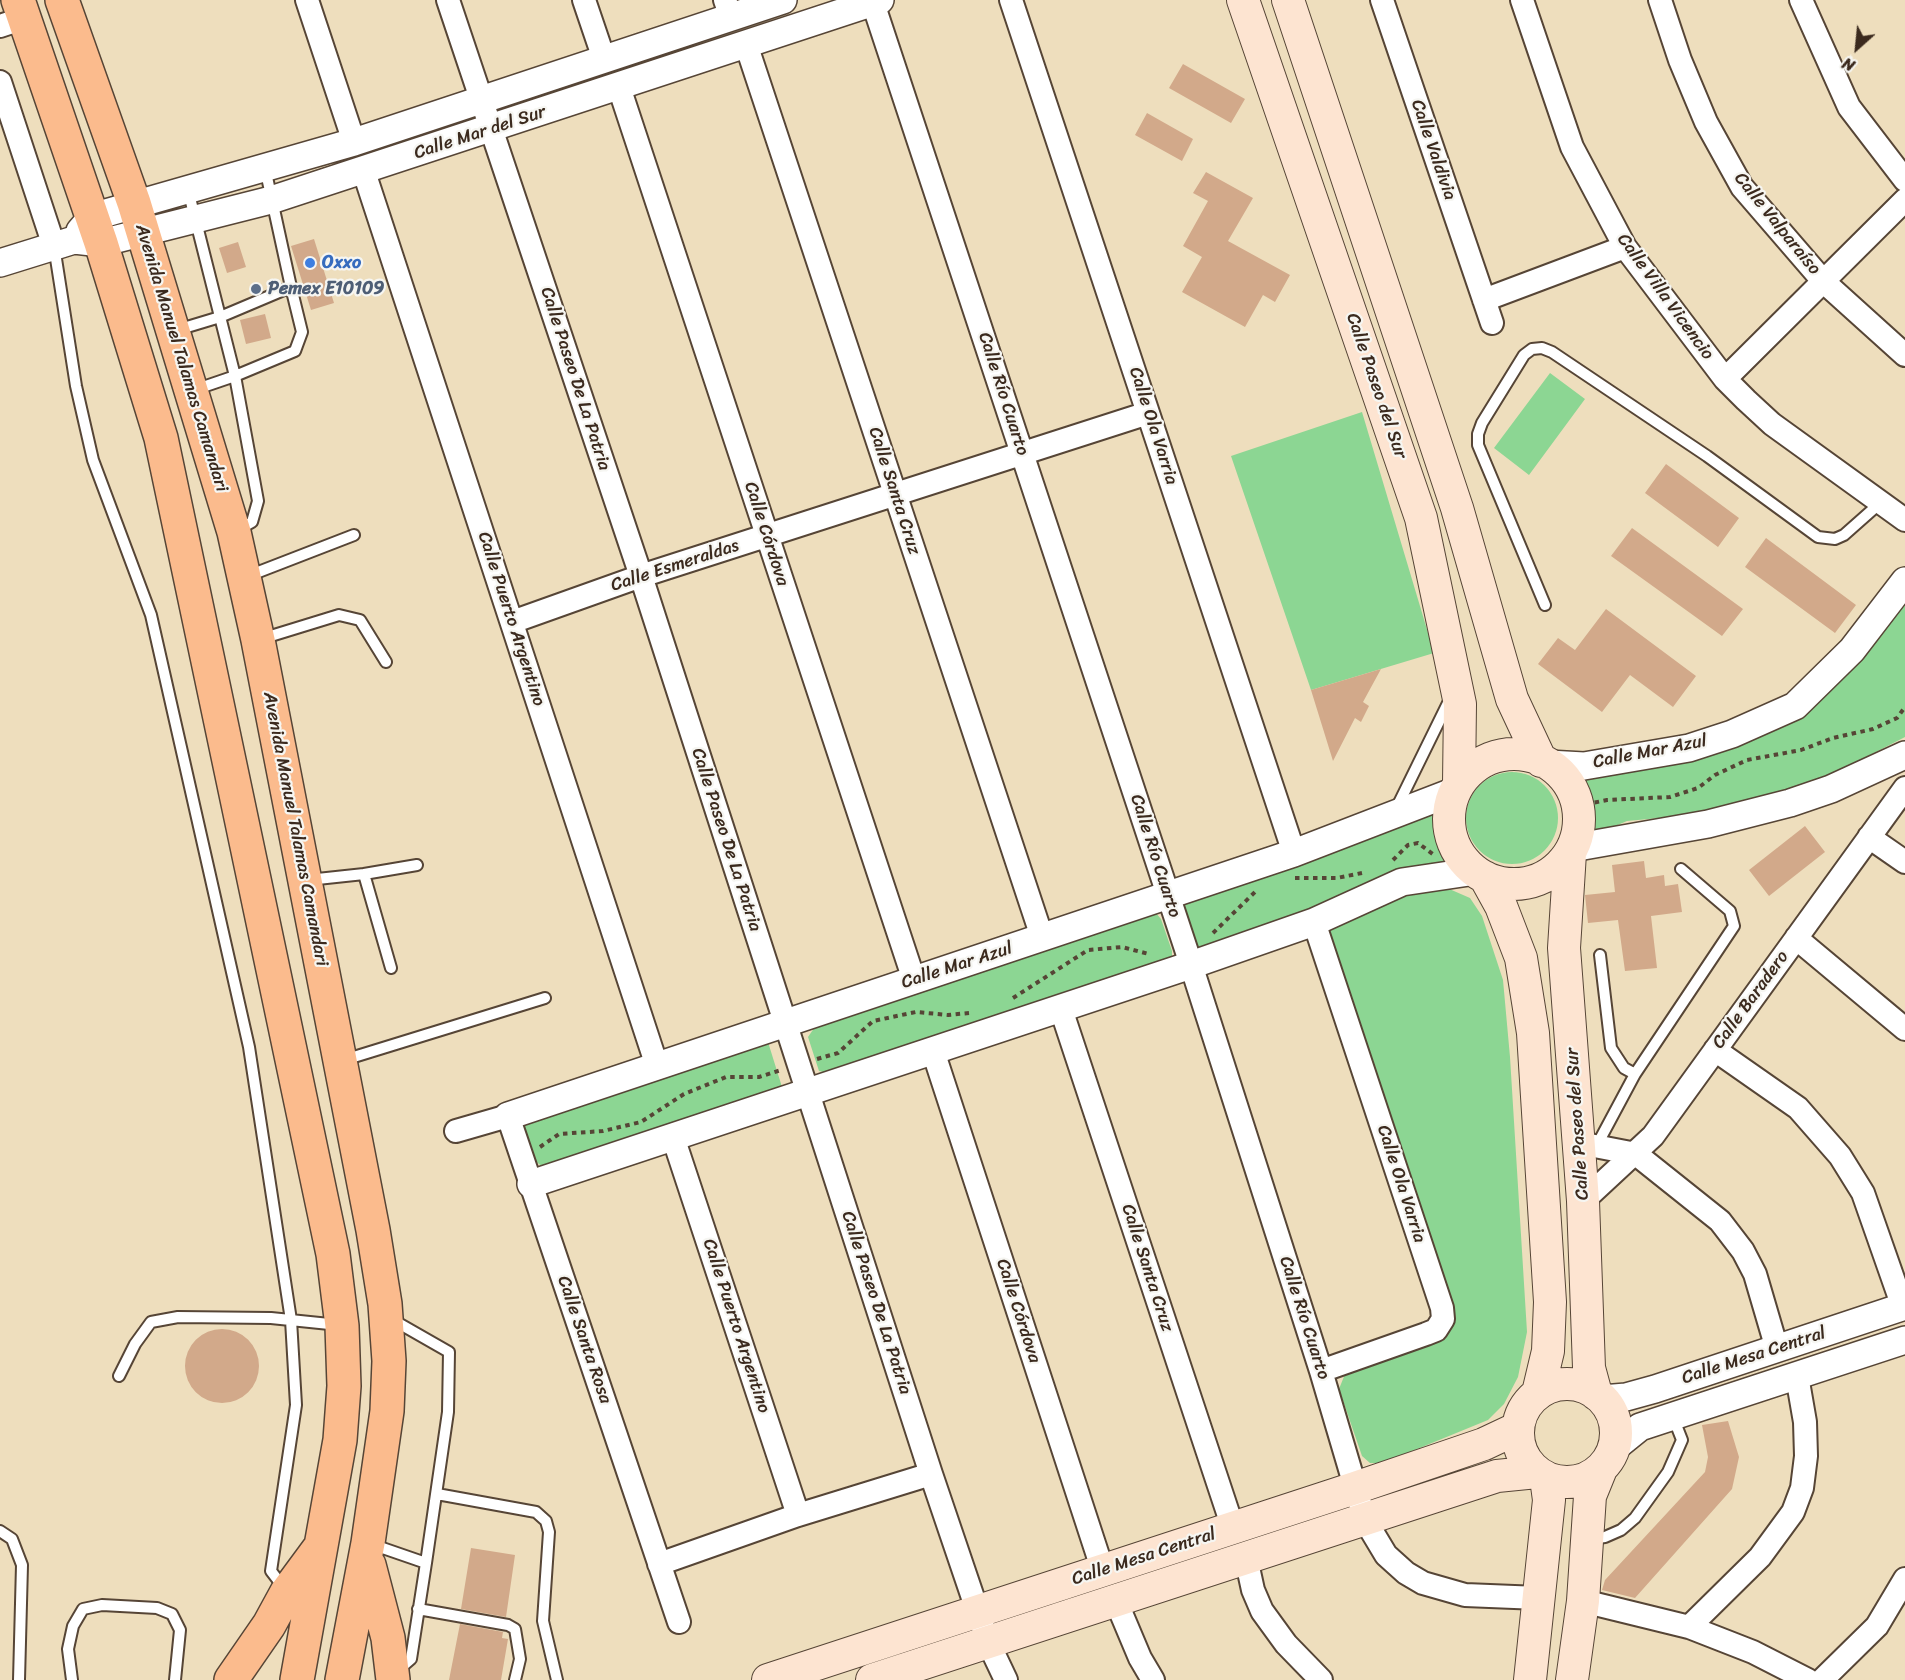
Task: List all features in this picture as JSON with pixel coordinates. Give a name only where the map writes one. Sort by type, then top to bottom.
[{"type":"main road","name":"Avenida Manuel Talamas Camandari","points":[[62,0],[134,203],[234,532],[258,640],[373,1230],[386,1316],[389,1361],[387,1411],[367,1547],[342,1680]]},
{"type":"main road","name":"Calle Paseo del Sur","points":[[1243,0],[1421,518],[1460,704],[1457,787]]},
{"type":"main road","name":"Calle Paseo del Sur","points":[[1288,0],[1457,508],[1512,699],[1545,763]]},
{"type":"main road","points":[[14,15],[80,236],[161,438],[333,1254],[342,1326],[344,1386],[340,1440],[297,1680]]},
{"type":"main road","points":[[1473,874],[1504,883],[1524,883],[1555,871],[1571,850],[1578,823],[1577,806],[1566,783],[1545,763],[1524,755],[1505,755],[1487,760],[1472,769],[1457,787],[1449,810],[1450,831],[1456,850],[1473,874],[1501,906],[1521,958],[1533,1033],[1550,1302],[1548,1351],[1538,1393]]},
{"type":"main road","name":"Calle Paseo del Sur","points":[[1571,850],[1564,948],[1588,1144],[1583,1202],[1589,1368],[1599,1396]]},
{"type":"main road","points":[[1572,1680],[1583,1601],[1590,1496],[1607,1458],[1616,1437],[1613,1417],[1599,1396],[1586,1388],[1561,1384],[1538,1393],[1524,1409],[1518,1428],[1519,1445],[1526,1460],[1542,1475],[1562,1482],[1579,1481],[1607,1458]]},
{"type":"main road","name":"Calle Mesa Central","points":[[768,1680],[1355,1488],[1484,1444],[1518,1428]]},
{"type":"main road","points":[[1530,1680],[1549,1500],[1542,1475]]},
{"type":"main road","name":"Calle Mesa Central","points":[[872,1680],[1497,1476],[1542,1475]]},
{"type":"main road","points":[[231,1680],[269,1625],[287,1592],[323,1544]]},
{"type":"main road","points":[[367,1547],[388,1638],[393,1678]]},
{"type":"street","points":[[307,0],[354,142]]},
{"type":"street","name":"Calle Paseo De La Patria","points":[[448,0],[641,576],[931,1474],[988,1642],[1006,1680]]},
{"type":"street","points":[[584,0],[604,59]]},
{"type":"street","name":"Calle Mar del Sur","points":[[0,263],[80,236],[134,203],[188,190],[354,142],[604,59],[728,9],[783,0]]},
{"type":"street","name":"Calle Ola Varria","points":[[1011,0],[1294,853]]},
{"type":"street","name":"Calle Valdivia","points":[[1382,0],[1492,323]]},
{"type":"street","name":"Calle Villa Vicencio","points":[[1522,0],[1572,147],[1625,247],[1725,379],[1772,424],[1879,504],[1905,520]]},
{"type":"street","name":"Calle Valparaíso","points":[[1660,0],[1680,60],[1706,122],[1742,187],[1824,282],[1905,355]]},
{"type":"street","points":[[1801,0],[1849,107],[1905,180]]},
{"type":"street","name":"Calle Mar del Sur","points":[[80,236],[144,234],[271,200],[364,172],[875,1]]},
{"type":"street","name":"Calle Río Cuarto","points":[[875,1],[1168,895],[1321,1371],[1365,1520],[1386,1555],[1406,1573],[1423,1583],[1465,1594],[1539,1598]]},
{"type":"street","name":"Calle Santa Cruz","points":[[746,44],[1041,937]]},
{"type":"street","points":[[0,82],[80,236]]},
{"type":"street","name":"Calle Córdova","points":[[619,87],[914,980]]},
{"type":"street","name":"Calle Puerto Argentino","points":[[364,172],[657,1066]]},
{"type":"street","points":[[1725,379],[1905,200]]},
{"type":"street","points":[[1484,300],[1625,247]]},
{"type":"street","name":"Calle Esmeraldas","points":[[512,622],[641,576],[1148,413]]},
{"type":"street","name":"Calle Mar Azul","points":[[1545,763],[1584,766],[1689,748],[1732,734],[1796,706],[1852,650],[1905,581]]},
{"type":"street","points":[[1571,850],[1708,824],[1790,803],[1840,785],[1905,755]]},
{"type":"street","name":"Calle Mar Azul","points":[[456,1131],[508,1116],[1294,853],[1392,816],[1457,787]]},
{"type":"street","name":"Calle Baradero","points":[[1583,1202],[1653,1136],[1905,788]]},
{"type":"street","points":[[1869,837],[1905,862]]},
{"type":"street","points":[[531,1184],[1061,1009],[1188,957],[1314,922],[1402,882],[1473,874]]},
{"type":"street","name":"Calle Ola Varria","points":[[1314,922],[1442,1308],[1443,1319],[1436,1330],[1321,1371]]},
{"type":"street","points":[[1797,938],[1905,1029]]},
{"type":"street","name":"Calle Santa Cruz","points":[[1061,1009],[1233,1528]]},
{"type":"street","points":[[1715,1050],[1798,1108],[1835,1150],[1863,1193],[1904,1307]]},
{"type":"street","name":"Calle Córdova","points":[[933,1051],[1103,1571]]},
{"type":"street","name":"Calle Santa Rosa","points":[[508,1116],[679,1622]]},
{"type":"street","name":"Calle Puerto Argentino","points":[[673,1137],[798,1515]]},
{"type":"street","points":[[1588,1144],[1636,1154],[1706,1208],[1729,1231],[1755,1274],[1777,1349]]},
{"type":"street","name":"Calle Mesa Central","points":[[1599,1396],[1626,1397],[1655,1389],[1904,1307]]},
{"type":"street","name":"Calle Mesa Central","points":[[1607,1458],[1640,1427],[1905,1340]]},
{"type":"street","points":[[1689,1627],[1760,1557],[1793,1512],[1802,1488],[1806,1456],[1805,1422],[1797,1376]]},
{"type":"street","points":[[660,1564],[798,1515],[931,1474]]},
{"type":"street","points":[[1246,1558],[1253,1590],[1262,1611],[1286,1644],[1321,1680]]},
{"type":"street","points":[[1822,1680],[1876,1626],[1905,1579]]},
{"type":"street","points":[[1116,1600],[1140,1658],[1153,1680]]},
{"type":"street","points":[[1583,1601],[1689,1627],[1753,1652],[1808,1680]]},
{"type":"lane","points":[[191,391],[295,351],[302,332],[265,168]]},
{"type":"lane","points":[[188,190],[235,376],[258,501],[252,522],[234,532]]},
{"type":"lane","points":[[80,236],[76,386],[93,460],[151,615],[249,1047],[291,1320],[296,1405],[271,1571],[287,1592]]},
{"type":"lane","points":[[174,331],[220,317],[291,287]]},
{"type":"lane","points":[[1545,605],[1478,445],[1478,434],[1482,423],[1524,355],[1532,349],[1542,348],[1552,352],[1707,456],[1818,537],[1835,539],[1844,535],[1879,504]]},
{"type":"lane","points":[[244,578],[354,535]]},
{"type":"lane","points":[[258,640],[339,615],[360,620],[386,662]]},
{"type":"lane","points":[[1392,816],[1457,685]]},
{"type":"lane","points":[[305,880],[364,874],[417,865]]},
{"type":"lane","points":[[1588,1144],[1734,926],[1730,911],[1681,869]]},
{"type":"lane","points":[[364,874],[391,968]]},
{"type":"lane","points":[[1600,955],[1611,1048],[1624,1068],[1635,1074]]},
{"type":"lane","points":[[340,1061],[545,998]]},
{"type":"lane","points":[[386,1316],[449,1352],[448,1412],[411,1659],[393,1678]]},
{"type":"lane","points":[[119,1376],[135,1344],[151,1322],[178,1317],[291,1320],[342,1326]]},
{"type":"lane","points":[[1587,1540],[1605,1537],[1621,1530],[1635,1518],[1668,1472],[1682,1440],[1673,1417]]},
{"type":"lane","points":[[437,1494],[536,1512],[546,1521],[549,1532],[543,1621],[557,1680]]},
{"type":"lane","points":[[0,1531],[12,1539],[22,1565],[19,1680]]},
{"type":"lane","points":[[367,1547],[426,1563]]},
{"type":"lane","points":[[72,1680],[68,1649],[73,1626],[83,1609],[102,1605],[158,1608],[172,1614],[180,1630],[175,1680]]},
{"type":"lane","points":[[418,1609],[508,1625],[515,1629],[520,1659],[515,1680]]},
{"type":"path","points":[[1577,806],[1607,800],[1670,797],[1698,788],[1715,775],[1747,760],[1801,750],[1833,738],[1873,729],[1897,718],[1905,707]]},
{"type":"path","points":[[1392,862],[1408,845],[1418,843],[1473,874]]},
{"type":"path","points":[[1289,879],[1337,878],[1371,872]]},
{"type":"path","points":[[1007,1001],[1023,994],[1088,950],[1122,947],[1155,956],[1188,957],[1260,888]]},
{"type":"path","points":[[520,1153],[541,1147],[559,1134],[603,1131],[641,1122],[684,1094],[726,1077],[759,1077],[838,1053],[873,1021],[916,1012],[948,1015],[977,1012]]},
{"type":"green space","points":[[1550,373],[1585,399],[1529,475],[1494,448]]},
{"type":"green space","points":[[1362,412],[1434,653],[1311,690],[1231,456]]},
{"type":"green space","points":[[1905,595],[1905,737],[1812,785],[1724,812],[1627,821],[1590,837],[1592,815],[1589,799],[1576,774],[1788,721],[1818,702]]},
{"type":"green space","points":[[1503,772],[1521,772],[1538,779],[1551,792],[1558,809],[1558,827],[1551,844],[1538,857],[1521,864],[1503,864],[1486,857],[1473,844],[1466,827],[1466,809],[1473,792],[1486,779]]},
{"type":"green space","points":[[1445,806],[1439,827],[1452,866],[1358,892],[1199,950],[1179,901]]},
{"type":"green space","points":[[1447,888],[1470,898],[1482,916],[1503,980],[1527,1332],[1518,1377],[1504,1404],[1488,1420],[1383,1463],[1370,1463],[1362,1456],[1339,1389],[1347,1369],[1452,1317],[1453,1305],[1328,932],[1347,915],[1383,897]]},
{"type":"green space","points":[[1155,912],[1161,919],[1172,951],[1172,958],[832,1074],[819,1071],[808,1037],[819,1021]]},
{"type":"green space","points":[[768,1042],[782,1087],[545,1169],[533,1159],[523,1129],[528,1118]]},
{"type":"building","points":[[1183,64],[1245,99],[1231,123],[1169,88]]},
{"type":"building","points":[[1147,113],[1193,139],[1182,161],[1135,135]]},
{"type":"building","points":[[1206,172],[1253,198],[1228,241],[1290,275],[1275,302],[1263,295],[1245,327],[1182,292],[1202,257],[1183,246],[1208,201],[1193,193]]},
{"type":"building","points":[[314,239],[334,303],[311,310],[291,246]]},
{"type":"building","points":[[238,242],[246,267],[227,273],[219,248]]},
{"type":"building","points":[[265,314],[271,338],[246,344],[240,320]]},
{"type":"building","points":[[1666,464],[1739,518],[1718,547],[1645,493]]},
{"type":"building","points":[[1632,528],[1743,609],[1722,636],[1611,556]]},
{"type":"building","points":[[1766,538],[1856,605],[1835,633],[1745,567]]},
{"type":"building","points":[[1606,609],[1696,676],[1673,707],[1630,675],[1602,712],[1538,664],[1558,638],[1575,650]]},
{"type":"building","points":[[1381,669],[1363,702],[1369,706],[1361,722],[1355,718],[1333,761],[1311,690]]},
{"type":"building","points":[[1805,826],[1825,852],[1769,896],[1749,870]]},
{"type":"building","points":[[1644,861],[1646,878],[1664,875],[1665,886],[1678,884],[1682,912],[1651,916],[1657,968],[1625,971],[1618,920],[1588,923],[1585,895],[1615,892],[1612,865]]},
{"type":"building","points":[[222,1329],[236,1332],[248,1340],[256,1352],[259,1366],[256,1380],[248,1392],[236,1400],[222,1403],[208,1400],[196,1392],[188,1380],[185,1366],[188,1352],[196,1340],[208,1332]]},
{"type":"building","points":[[1728,1421],[1739,1457],[1732,1489],[1635,1598],[1602,1590],[1605,1580],[1705,1472],[1708,1457],[1702,1425]]},
{"type":"building","points":[[471,1548],[515,1555],[506,1617],[461,1609]]},
{"type":"building","points":[[460,1624],[503,1632],[502,1638],[508,1639],[501,1680],[449,1680]]},
{"type":"place","name":"Oxxo","points":[[310,263]]},
{"type":"place","name":"Pemex E10109","points":[[256,289]]}]
